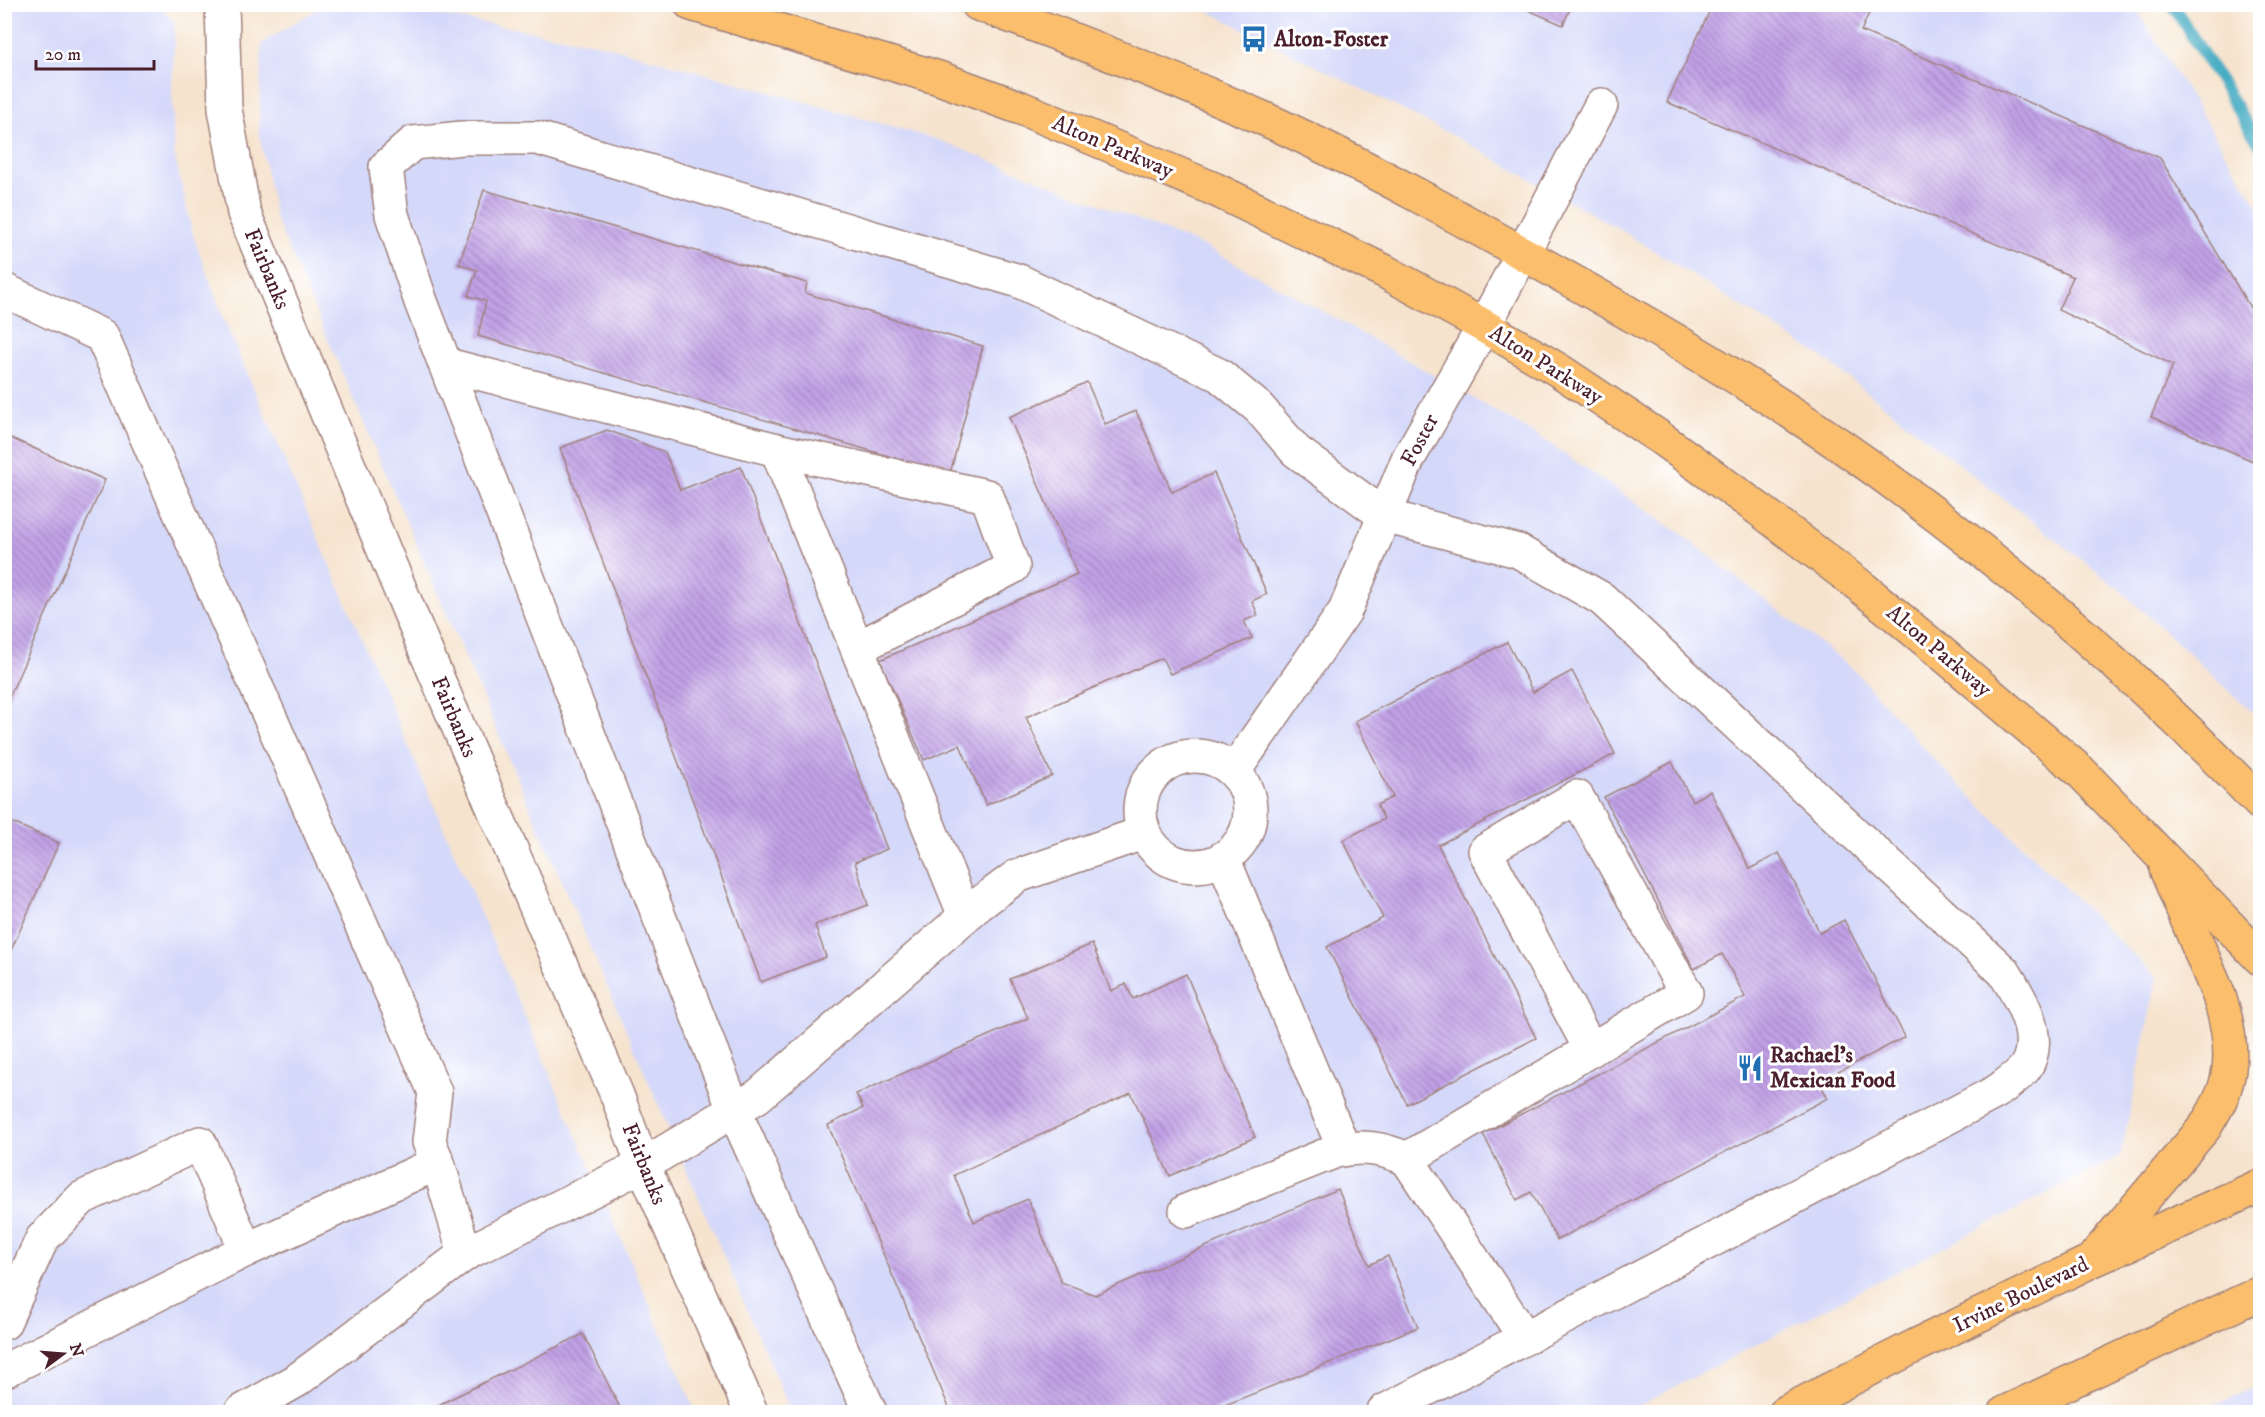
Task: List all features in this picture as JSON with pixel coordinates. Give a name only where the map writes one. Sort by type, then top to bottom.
[{"type":"main road","name":"Alton Parkway","points":[[691,4],[929,75],[1021,108],[1214,189],[1384,271],[1560,371],[1659,437],[1760,510],[1850,578],[1952,661],[2080,771],[2260,958]]},
{"type":"main road","points":[[978,4],[1125,59],[1278,125],[1422,197],[1608,301],[1756,390],[1901,489],[2007,570],[2174,716],[2260,803]]},
{"type":"main road","points":[[2091,1261],[2205,1127],[2227,1084],[2229,1059],[2226,1018],[2159,851]]},
{"type":"main road","name":"Irvine Boulevard","points":[[1786,1413],[1927,1340],[2091,1261],[2260,1186]]},
{"type":"main road","points":[[2006,1413],[2260,1293]]},
{"type":"street","name":"Fairbanks","points":[[222,4],[225,109],[244,213],[420,636],[617,1095],[643,1165],[751,1413]]},
{"type":"street","name":"Foster","points":[[1234,771],[1345,611],[1408,459],[1484,326],[1601,105]]},
{"type":"street","points":[[870,1413],[734,1110],[421,302],[392,215],[386,167],[413,143],[462,138],[537,138],[1019,281],[1219,375],[1258,408],[1296,451],[1384,516],[1518,551],[1602,598],[2004,972],[2022,999],[2031,1027],[2031,1050],[2025,1067],[1996,1092],[1383,1413]]},
{"type":"street","points":[[4,290],[102,336],[435,1092],[429,1142],[438,1164],[465,1254]]},
{"type":"street","points":[[447,365],[777,450],[987,496],[1013,567],[858,648]]},
{"type":"street","points":[[777,450],[965,916]]},
{"type":"street","points":[[1194,754],[1215,759],[1234,771],[1246,789],[1250,810],[1247,832],[1235,850],[1216,862],[1196,866],[1174,862],[1156,851],[1143,832],[1139,811],[1143,789],[1155,772],[1173,759],[1194,754]]},
{"type":"street","points":[[1407,1159],[1591,1050],[1686,993],[1577,797],[1485,851],[1591,1050]]},
{"type":"street","points":[[241,1413],[296,1382],[465,1254],[643,1165],[758,1096],[965,916],[1017,876],[1143,832]]},
{"type":"street","points":[[1223,858],[1344,1149]]},
{"type":"street","points":[[4,1323],[42,1239],[82,1198],[201,1143],[246,1250]]},
{"type":"street","points":[[1186,1211],[1344,1149],[1356,1147],[1388,1151],[1407,1159],[1525,1338]]},
{"type":"street","points":[[4,1371],[246,1250],[438,1164]]},
{"type":"shaded area","points":[[5,5],[158,5],[175,22],[172,89],[174,153],[193,235],[224,320],[696,1412],[5,1412]]},
{"type":"shaded area","points":[[324,5],[384,5],[600,44],[939,140],[1206,247],[1333,317],[1540,437],[1684,536],[1853,669],[1939,765],[2157,978],[2121,1155],[1627,1412],[791,1412],[275,217],[259,133],[262,43]]},
{"type":"shaded area","points":[[1193,5],[2134,5],[2260,209],[2260,719],[2119,589],[1822,357],[1624,232],[1456,137]]},
{"type":"shaded area","points":[[2260,1385],[2260,1412],[2200,1412]]},
{"type":"building","points":[[1514,4],[1572,4],[1563,25]]},
{"type":"building","points":[[1713,4],[1873,4],[1861,31],[2160,158],[2260,324],[2260,464],[2151,417],[2173,365],[2058,310],[2073,277],[1667,102]]},
{"type":"building","points":[[484,190],[807,283],[805,293],[983,346],[950,474],[478,336],[486,301],[468,296],[477,270],[459,264]]},
{"type":"building","points":[[1087,382],[1105,424],[1136,411],[1172,492],[1214,473],[1267,594],[1252,601],[1258,615],[1244,621],[1252,638],[1170,674],[1162,658],[1026,717],[1052,776],[986,805],[960,745],[924,760],[880,660],[1077,574],[1009,417]]},
{"type":"building","points":[[607,430],[665,452],[680,490],[741,467],[887,849],[855,862],[868,905],[815,925],[826,957],[761,982],[560,448]]},
{"type":"building","points":[[4,435],[105,480],[4,709]]},
{"type":"building","points":[[1507,642],[1533,692],[1572,671],[1615,754],[1438,845],[1536,1038],[1407,1104],[1327,947],[1383,918],[1343,840],[1384,819],[1377,805],[1393,797],[1355,721]]},
{"type":"building","points":[[1672,762],[1692,801],[1710,791],[1750,869],[1779,853],[1820,933],[1844,920],[1905,1037],[1819,1082],[1828,1098],[1557,1240],[1531,1192],[1517,1200],[1483,1134],[1745,997],[1722,954],[1694,969],[1604,797]]},
{"type":"building","points":[[4,819],[59,843],[4,966]]},
{"type":"building","points":[[1092,944],[1111,991],[1126,984],[1133,999],[1186,974],[1255,1137],[1170,1176],[1131,1093],[954,1175],[974,1222],[1028,1199],[1061,1282],[1095,1295],[1338,1189],[1369,1265],[1388,1256],[1418,1327],[1208,1412],[951,1412],[828,1125],[863,1108],[856,1094],[1028,1018],[1010,979]]},
{"type":"building","points":[[583,1334],[622,1412],[424,1412]]},
{"type":"waterway","points":[[2172,4],[2260,145]]},
{"type":"place","name":"Alton-Foster","points":[[1254,39]]},
{"type":"place","name":"Rachael's Mexican Food","points":[[1750,1068]]}]
